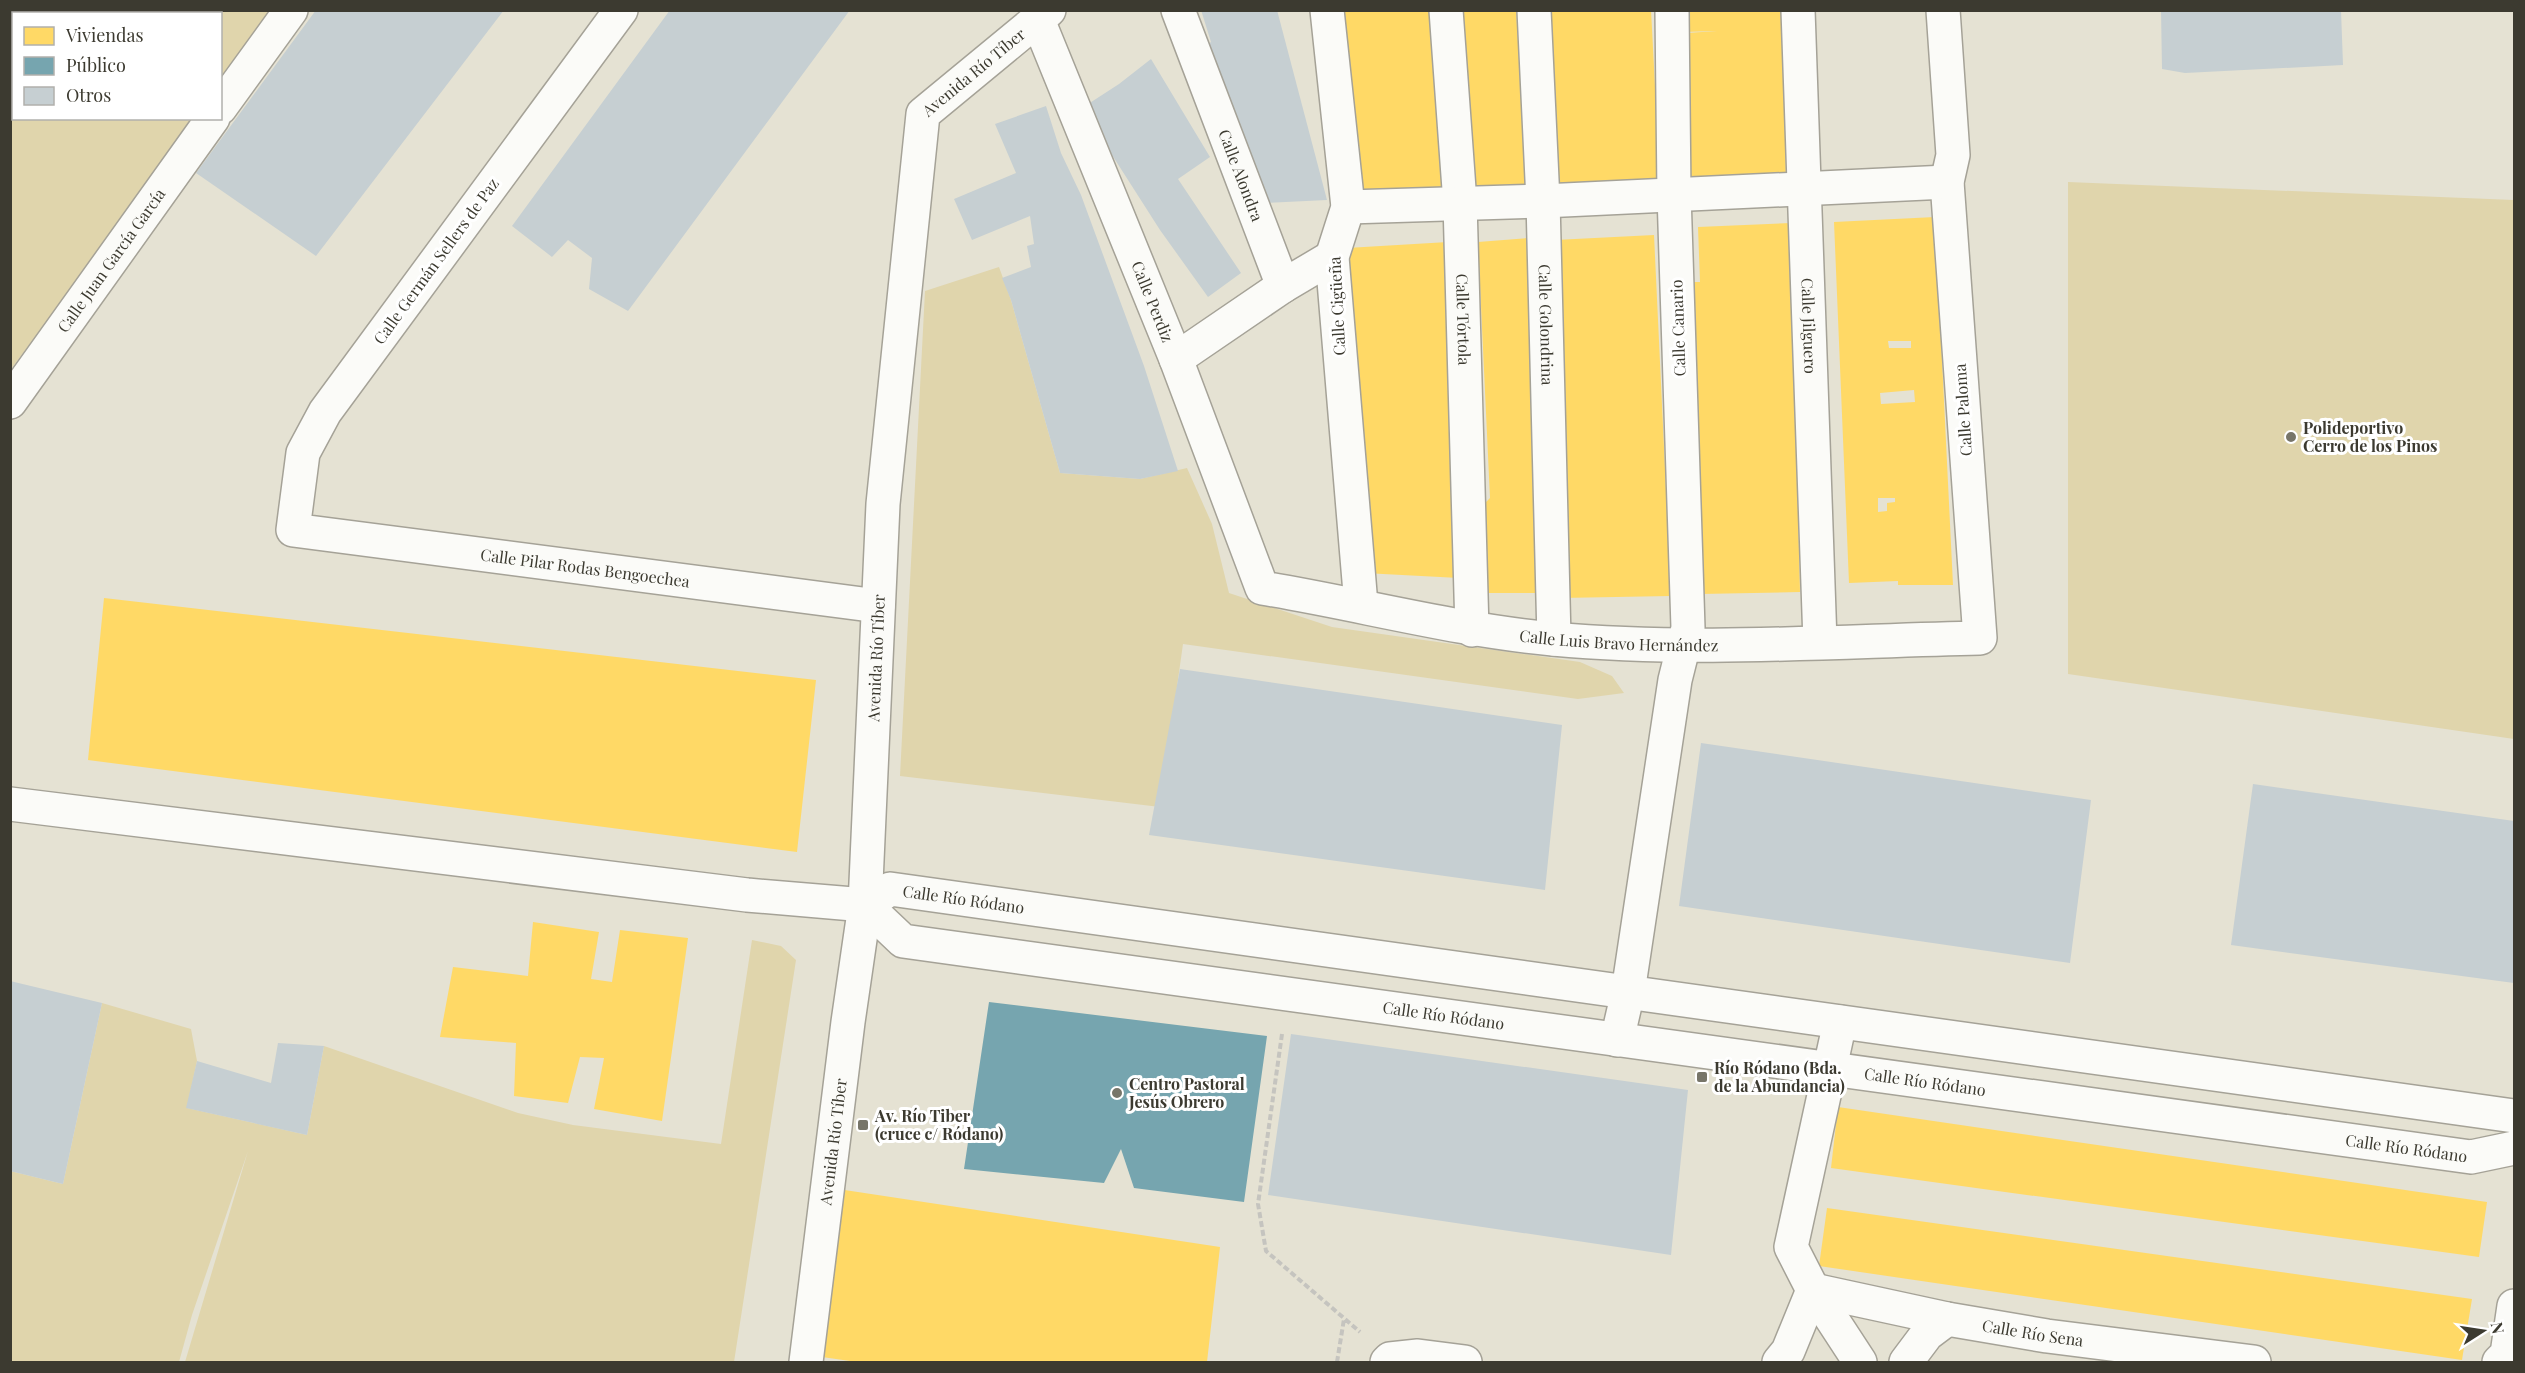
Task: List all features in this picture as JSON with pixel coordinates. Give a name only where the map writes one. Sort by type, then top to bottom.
[{"type":"street","points":[[222,105],[291,10]]},
{"type":"street","name":"Calle Germán Sellers de Paz","points":[[293,530],[303,453],[326,412],[621,10]]},
{"type":"street","name":"Calle Alondra","points":[[1178,10],[1283,286]]},
{"type":"street","name":"Calle Cigüeña","points":[[1327,10],[1348,207],[1332,257],[1361,605]]},
{"type":"street","name":"Calle Tórtola","points":[[1446,10],[1460,202],[1472,630]]},
{"type":"street","name":"Calle Golondrina","points":[[1534,10],[1543,201],[1554,639]]},
{"type":"street","name":"Calle Canario","points":[[1617,1040],[1628,992],[1675,680],[1688,628],[1674,194],[1672,10]]},
{"type":"street","name":"Calle Jilguero","points":[[1798,10],[1806,187],[1820,642]]},
{"type":"street","name":"Calle Paloma","points":[[1942,10],[1953,155],[1947,182],[1980,638]]},
{"type":"street","name":"Calle Perdiz","points":[[1043,15],[1262,588]]},
{"type":"street","name":"Avenida Río Tíber","points":[[807,1362],[848,1022],[865,905],[883,504],[923,114],[1043,15]]},
{"type":"street","name":"Calle Juan García García","points":[[10,402],[212,120]]},
{"type":"street","points":[[1348,207],[1543,201],[1947,182]]},
{"type":"street","points":[[1176,359],[1283,286],[1332,257]]},
{"type":"street","name":"Calle Pilar Rodas Bengoechea","points":[[293,530],[878,606]]},
{"type":"street","name":"Calle Luis Bravo Hernández","points":[[1262,588],[1361,605],[1472,630],[1554,639],[1685,645],[1980,638]]},
{"type":"street","points":[[10,804],[735,893],[865,905]]},
{"type":"street","name":"Calle Río Ródano","points":[[2514,1116],[890,890],[865,905],[903,941],[2471,1158],[2514,1148]]},
{"type":"street","points":[[1840,1022],[1791,1247],[1814,1290],[1860,1362]]},
{"type":"street","points":[[1779,1362],[1788,1351],[1814,1290]]},
{"type":"street","name":"Calle Río Sena","points":[[1814,1290],[1947,1319],[2047,1336],[2254,1362]]},
{"type":"street","points":[[2499,1362],[2507,1354],[2514,1306]]},
{"type":"street","points":[[1906,1362],[1927,1334],[1947,1319]]},
{"type":"street","points":[[1388,1361],[1418,1356],[1465,1362]]},
{"type":"path","points":[[1282,1034],[1258,1204],[1266,1251],[1388,1361]]},
{"type":"path","points":[[1337,1362],[1344,1319]]},
{"type":"shaded area","points":[[11,11],[270,11],[222,84],[222,12],[12,12],[12,120],[198,120],[11,369]]},
{"type":"shaded area","name":"Polideportivo Cerro de los Pinos","points":[[2068,182],[2514,200],[2514,739],[2068,674]]},
{"type":"shaded area","points":[[999,267],[1011,300],[1060,473],[1140,479],[1187,468],[1212,524],[1229,593],[1332,627],[1580,662],[1612,676],[1624,693],[1578,699],[1183,644],[1160,807],[900,776],[925,291]]},
{"type":"shaded area","points":[[752,940],[781,946],[796,960],[734,1362],[185,1362],[248,1151],[192,1315],[179,1362],[11,1362],[10,1171],[63,1184],[102,1003],[191,1029],[197,1061],[187,1108],[307,1135],[324,1046],[518,1113],[573,1125],[721,1144]]},
{"type":"building: Viviendas","points":[[1335,10],[1432,10],[1445,193],[1355,194]]},
{"type":"building: Viviendas","points":[[1455,10],[1516,10],[1527,189],[1470,192]]},
{"type":"building: Viviendas","points":[[1542,10],[1651,10],[1660,182],[1550,190]]},
{"type":"building: Viviendas","points":[[1682,10],[1783,10],[1786,181],[1678,186],[1672,34],[1717,31],[1682,32]]},
{"type":"building: Viviendas","points":[[1935,217],[1953,585],[1898,585],[1898,581],[1849,583],[1834,222]],"holes":[[[1888,341],[1911,341],[1911,348],[1889,348]],[[1914,390],[1915,402],[1881,404],[1880,393]],[[1878,498],[1895,498],[1895,502],[1887,503],[1887,511],[1878,512]]]},
{"type":"building: Viviendas","points":[[1791,223],[1800,592],[1700,594],[1689,282],[1700,282],[1698,227]]},
{"type":"building: Viviendas","points":[[1654,235],[1671,596],[1560,598],[1555,240]]},
{"type":"building: Viviendas","points":[[1528,238],[1538,593],[1482,593],[1481,507],[1490,498],[1478,242]]},
{"type":"building: Viviendas","points":[[1448,242],[1459,578],[1364,573],[1347,248]]},
{"type":"building: Viviendas","points":[[104,598],[816,680],[797,852],[88,760]]},
{"type":"building: Viviendas","points":[[533,922],[599,932],[591,979],[612,982],[620,930],[688,938],[662,1121],[594,1109],[604,1058],[580,1057],[568,1103],[514,1096],[516,1043],[440,1037],[453,967],[528,976]]},
{"type":"building: Viviendas","points":[[1838,1107],[2487,1202],[2479,1257],[1831,1168]]},
{"type":"building: Viviendas","points":[[838,1189],[1220,1247],[1207,1362],[857,1362],[808,1355]]},
{"type":"building: Viviendas","points":[[1827,1208],[2472,1299],[2462,1360],[1819,1266]]},
{"type":"building: Público","name":"Centro Pastoral Jesús Obrero","points":[[989,1002],[1267,1036],[1244,1202],[1134,1188],[1121,1149],[1104,1183],[964,1169]]},
{"type":"building: Otros","points":[[316,10],[504,10],[316,256],[196,173]]},
{"type":"building: Otros","points":[[670,10],[850,10],[628,311],[589,289],[592,258],[568,240],[552,257],[512,226]]},
{"type":"building: Otros","points":[[1201,10],[1277,10],[1327,200],[1263,203],[1205,47],[1211,42]]},
{"type":"building: Otros","points":[[2161,10],[2341,10],[2343,65],[2185,73],[2162,69]]},
{"type":"building: Otros","points":[[1151,59],[1210,157],[1178,179],[1241,273],[1208,297],[1160,230],[1082,108],[1119,84]]},
{"type":"building: Otros","points":[[1046,106],[1061,153],[1081,195],[1144,366],[1178,471],[1140,479],[1060,473],[1011,300],[1002,278],[1031,267],[1027,246],[1034,244],[1030,216],[972,240],[954,199],[1016,173],[995,124]]},
{"type":"building: Otros","points":[[1180,669],[1562,725],[1545,890],[1149,835]]},
{"type":"building: Otros","points":[[1701,743],[2091,800],[2070,963],[1679,906]]},
{"type":"building: Otros","points":[[2253,784],[2514,821],[2514,983],[2231,945]]},
{"type":"building: Otros","points":[[10,981],[102,1003],[63,1184],[10,1171]]},
{"type":"building: Otros","points":[[1291,1034],[1688,1090],[1671,1255],[1268,1195]]},
{"type":"building: Otros","points":[[278,1043],[324,1046],[307,1135],[186,1108],[197,1061],[271,1083]]},
{"type":"place","name":"Polideportivo Cerro de los Pinos","points":[[2291,437]]},
{"type":"place","name":"Río Ródano (Bda. de la Abundancia)","points":[[1702,1077]]},
{"type":"place","name":"Centro Pastoral Jesús Obrero","points":[[1117,1093]]},
{"type":"place","name":"Av. Río Tiber (cruce c/ Ródano)","points":[[863,1125]]}]
